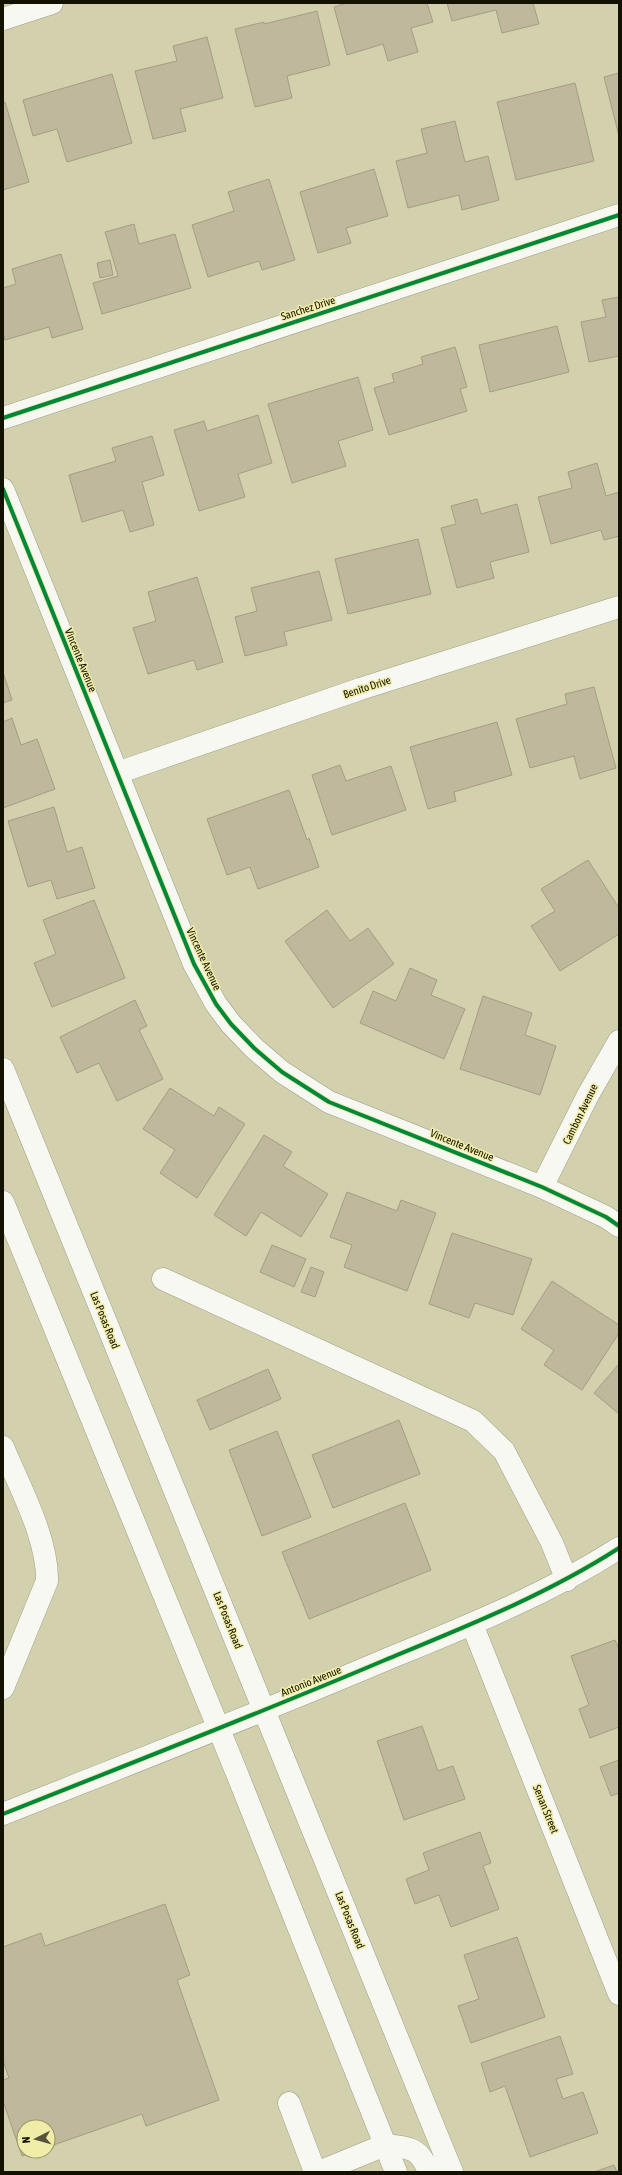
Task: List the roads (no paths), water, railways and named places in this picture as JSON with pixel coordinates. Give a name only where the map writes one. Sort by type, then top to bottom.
[{"type":"street","points":[[3,19],[52,3]]},
{"type":"street","name":"Sanchez Drive","points":[[3,418],[619,215]]},
{"type":"street","name":"Vincente Avenue","points":[[3,489],[194,964],[216,1004],[231,1024],[254,1048],[282,1072],[330,1102],[542,1187],[606,1217],[619,1226]]},
{"type":"street","name":"Benito Drive","points":[[117,773],[360,689],[619,607]]},
{"type":"street","name":"Cambon Avenue","points":[[542,1187],[588,1095],[619,1041]]},
{"type":"street","name":"Las Posas Road","points":[[3,1069],[452,2172]]},
{"type":"street","points":[[3,1202],[219,1729],[396,2172]]},
{"type":"street","points":[[163,1279],[473,1421],[504,1451],[552,1543],[567,1580]]},
{"type":"street","points":[[3,1447],[43,1546],[47,1568],[47,1581],[3,1688]]},
{"type":"street","name":"Antonio Avenue","points":[[5,1808],[219,1729],[472,1624],[567,1580],[619,1548]]},
{"type":"street","name":"Senan Street","points":[[472,1624],[619,1994]]},
{"type":"street","points":[[289,2103],[316,2172]]},
{"type":"street","points":[[319,2172],[385,2145],[413,2149],[424,2159],[429,2172]]}]
